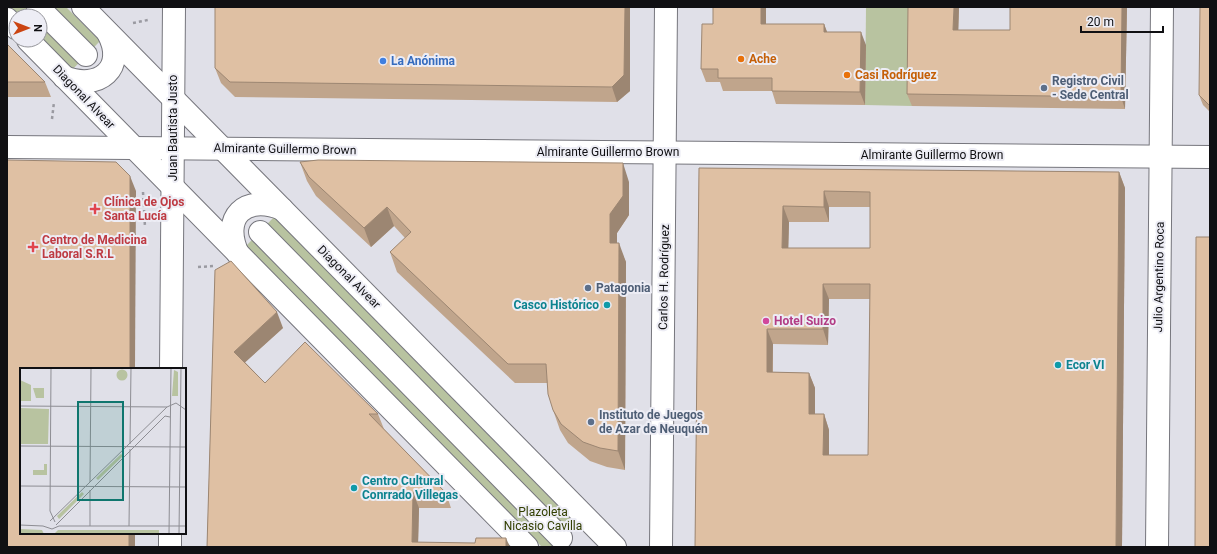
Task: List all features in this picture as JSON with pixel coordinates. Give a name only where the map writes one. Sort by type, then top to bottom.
[{"type":"street","points":[[38,7],[86,55]]},
{"type":"street","name":"Diagonal Alvear","points":[[83,7],[615,547]]},
{"type":"street","name":"Juan Bautista Justo","points":[[171,368],[174,7]]},
{"type":"street","name":"Carlos H. Rodríguez","points":[[661,547],[666,7]]},
{"type":"street","name":"Julio Argentino Roca","points":[[1156,547],[1162,7]]},
{"type":"street","points":[[64,77],[74,81],[91,82],[105,75],[111,68],[115,51],[108,33]]},
{"type":"street","name":"Diagonal Alvear","points":[[36,48],[527,547]]},
{"type":"street","name":"Almirante Guillermo Brown","points":[[7,147],[1210,157]]},
{"type":"street","points":[[238,254],[233,239],[232,228],[241,211],[253,204],[260,203],[269,204],[282,209]]},
{"type":"street","points":[[260,232],[561,538]]},
{"type":"street","points":[[590,522],[595,531],[596,547]]},
{"type":"street","points":[[170,534],[170,547]]},
{"type":"path","points":[[142,187],[145,234]]},
{"type":"green space","points":[[10,7],[66,7],[100,41],[72,70],[48,45],[48,8]]},
{"type":"green space","points":[[866,7],[913,7],[912,106],[865,105]]},
{"type":"green space","name":"Plazoleta Nicasio Cavilla","points":[[274,217],[576,524],[552,547],[542,547],[246,246]]},
{"type":"building","points":[[215,7],[625,7],[624,75],[612,87],[230,82],[215,68]]},
{"type":"building","points":[[713,7],[761,7],[761,24],[824,24],[824,32],[861,32],[860,92],[772,91],[772,78],[718,78],[718,69],[701,69],[702,24],[713,24]]},
{"type":"building","points":[[908,7],[954,7],[953,30],[1010,30],[1010,7],[1122,7],[1121,97],[907,94]]},
{"type":"building","points":[[1200,7],[1210,7],[1210,106],[1199,95]]},
{"type":"building","points":[[7,44],[8,48],[11,48],[45,82],[7,82]]},
{"type":"building","points":[[7,160],[116,162],[130,176],[130,368],[20,368],[20,534],[129,534],[129,547],[7,547]]},
{"type":"building","points":[[318,160],[623,163],[623,196],[610,214],[610,243],[619,243],[618,451],[600,448],[583,442],[561,424],[553,410],[548,394],[546,364],[508,364],[390,252],[411,232],[387,207],[364,228],[309,177],[300,162]]},
{"type":"building","points":[[699,168],[1119,172],[1116,547],[695,547]],"holes":[[[824,191],[870,192],[870,248],[782,248],[783,206],[824,207]],[[823,284],[870,284],[868,455],[823,455],[824,414],[809,414],[809,373],[767,372],[767,329],[823,329]]]},
{"type":"building","points":[[1196,237],[1210,237],[1210,547],[1195,547]]},
{"type":"building","points":[[231,261],[277,312],[234,352],[265,383],[305,342],[378,414],[369,414],[446,493],[413,492],[412,542],[475,543],[476,538],[506,538],[506,547],[207,547],[215,270]]},
{"type":"place","name":"Ache","points":[[741,59]]},
{"type":"place","name":"La Anónima","points":[[383,61]]},
{"type":"place","name":"Casi Rodríguez","points":[[847,75]]},
{"type":"place","name":"Registro Civil - Sede Central","points":[[1044,88]]},
{"type":"place","name":"Clínica de Ojos Santa Lucía","points":[[95,209]]},
{"type":"place","name":"Centro de Medicina Laboral S.R.L","points":[[33,247]]},
{"type":"place","name":"Patagonia","points":[[588,288]]},
{"type":"place","name":"Casco Histórico","points":[[607,305]]},
{"type":"place","name":"Hotel Suizo","points":[[766,321]]},
{"type":"place","name":"Ecor VI","points":[[1058,365]]},
{"type":"place","name":"Instituto de Juegos de Azar de Neuquén","points":[[591,422]]},
{"type":"place","name":"Centro Cultural Conrrado Villegas","points":[[354,488]]}]
